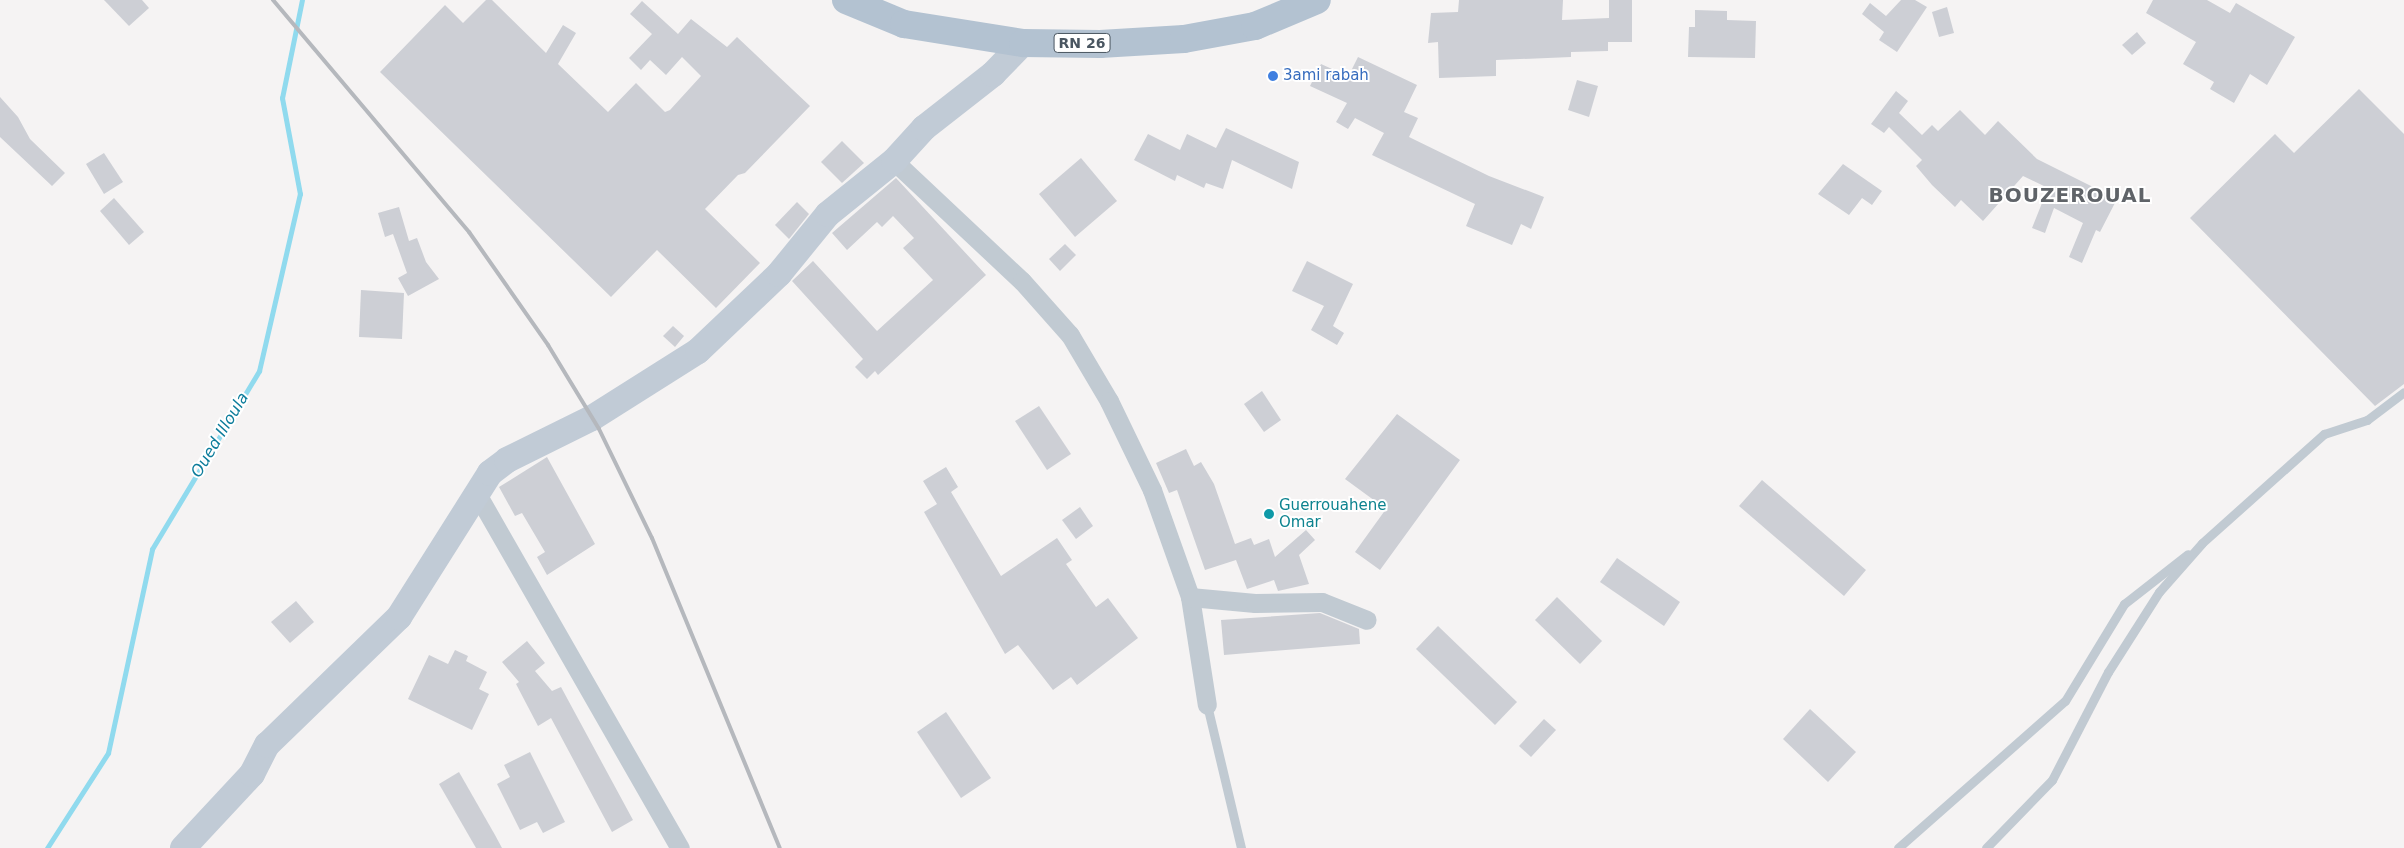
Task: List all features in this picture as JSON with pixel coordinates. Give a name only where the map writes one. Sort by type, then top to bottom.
[{"type":"main road","name":"RN 26","points":[[846,0],[904,24],[1023,43],[1184,39],[1255,26],[1317,0]]},
{"type":"street","points":[[189,846],[252,774],[267,745],[399,617],[490,474],[507,460],[592,418],[698,351],[779,274],[828,214],[894,161],[924,128],[992,74],[1023,43]]},
{"type":"street","points":[[894,161],[1022,281],[1070,335],[1109,400],[1152,490],[1190,597],[1207,705]]},
{"type":"street","points":[[477,494],[680,848]]},
{"type":"street","points":[[1190,597],[1255,603],[1322,602],[1367,620]]},
{"type":"lane","points":[[1898,848],[2065,701],[2124,604],[2202,543],[2324,434],[2367,420],[2404,392]]},
{"type":"lane","points":[[1986,848],[2052,780],[2108,672],[2159,592],[2202,543]]},
{"type":"lane","points":[[1207,705],[1241,848]]},
{"type":"building","points":[[104,0],[142,0],[149,8],[129,26]]},
{"type":"building","points":[[486,0],[492,0],[546,53],[563,25],[576,33],[558,64],[608,112],[636,83],[665,112],[670,110],[701,76],[682,57],[666,75],[650,60],[641,70],[629,58],[652,34],[630,14],[642,1],[678,34],[691,19],[727,47],[737,37],[810,106],[745,173],[738,175],[705,209],[760,263],[716,308],[657,250],[611,297],[380,72],[445,5],[463,23]]},
{"type":"building","points":[[1459,0],[1563,0],[1562,20],[1609,18],[1609,0],[1632,0],[1632,42],[1608,42],[1608,51],[1571,52],[1571,57],[1496,60],[1496,76],[1439,78],[1438,42],[1428,43],[1431,13],[1458,12]]},
{"type":"building","points":[[1901,0],[1915,0],[1927,7],[1897,52],[1879,40],[1884,32],[1862,14],[1870,3],[1886,16]]},
{"type":"building","points":[[2153,0],[2207,0],[2230,13],[2236,3],[2295,37],[2267,85],[2250,74],[2234,103],[2210,89],[2214,82],[2183,64],[2196,42],[2146,13]]},
{"type":"building","points":[[1947,7],[1954,33],[1939,37],[1932,12]]},
{"type":"building","points":[[1695,10],[1727,11],[1727,20],[1756,21],[1755,58],[1688,57],[1689,27],[1695,27]]},
{"type":"building","points":[[2137,32],[2146,43],[2132,55],[2122,45]]},
{"type":"building","points":[[1358,57],[1417,85],[1404,112],[1418,118],[1409,137],[1489,176],[1544,197],[1531,229],[1521,224],[1512,245],[1466,226],[1475,204],[1372,155],[1384,133],[1355,118],[1348,129],[1336,122],[1347,103],[1310,86],[1321,64],[1354,79],[1350,73]]},
{"type":"building","points":[[1577,80],[1598,86],[1589,117],[1568,110]]},
{"type":"building","points":[[2359,89],[2404,134],[2404,384],[2375,406],[2190,218],[2275,134],[2294,153]]},
{"type":"building","points":[[1896,91],[1908,101],[1899,113],[1922,135],[1932,125],[1938,131],[1960,110],[1985,135],[1998,121],[2037,159],[2117,199],[2100,232],[2096,230],[2082,263],[2069,257],[2083,223],[2054,208],[2045,233],[2032,228],[2048,188],[2023,176],[1983,221],[1961,200],[1955,207],[1932,185],[1916,166],[1922,160],[1889,127],[1884,133],[1871,124]]},
{"type":"building","points":[[0,97],[18,117],[30,139],[65,173],[52,186],[0,137]]},
{"type":"building","points":[[1226,128],[1299,162],[1292,189],[1232,160],[1223,189],[1206,183],[1204,188],[1177,175],[1175,181],[1134,160],[1148,134],[1180,150],[1187,134],[1216,148]]},
{"type":"building","points":[[842,141],[864,163],[842,183],[821,162]]},
{"type":"building","points":[[104,153],[123,182],[104,194],[86,164]]},
{"type":"building","points":[[1081,158],[1117,201],[1075,237],[1039,194]]},
{"type":"building","points":[[1843,164],[1882,191],[1872,205],[1862,198],[1849,215],[1818,194]]},
{"type":"building","points":[[896,178],[986,275],[878,375],[875,371],[867,379],[855,367],[863,359],[792,281],[813,261],[877,331],[933,280],[903,248],[914,238],[893,216],[882,227],[877,222],[847,250],[832,233]]},
{"type":"building","points":[[114,198],[144,232],[129,245],[100,211]]},
{"type":"building","points":[[797,202],[809,214],[789,239],[775,225]]},
{"type":"building","points":[[399,207],[409,241],[417,238],[426,262],[439,279],[408,296],[398,278],[407,273],[393,234],[385,237],[378,213]]},
{"type":"building","points":[[1065,244],[1076,255],[1060,271],[1049,259]]},
{"type":"building","points":[[1307,261],[1353,284],[1333,326],[1344,333],[1337,345],[1311,330],[1324,306],[1292,291]]},
{"type":"building","points":[[361,290],[404,293],[402,339],[359,337]]},
{"type":"building","points":[[673,326],[684,336],[675,347],[663,336]]},
{"type":"building","points":[[1262,391],[1281,420],[1264,432],[1244,404]]},
{"type":"building","points":[[1039,406],[1071,454],[1047,470],[1015,421]]},
{"type":"building","points":[[1397,414],[1460,460],[1380,570],[1355,552],[1386,509],[1345,479]]},
{"type":"building","points":[[1186,449],[1194,466],[1201,462],[1214,484],[1235,544],[1251,538],[1254,545],[1269,539],[1275,557],[1306,530],[1315,540],[1299,555],[1309,584],[1278,591],[1274,580],[1247,589],[1236,560],[1205,570],[1177,490],[1169,493],[1156,463]]},
{"type":"building","points":[[547,457],[595,544],[547,575],[537,557],[545,552],[522,513],[515,516],[499,487]]},
{"type":"building","points":[[946,467],[958,487],[951,492],[1001,576],[1057,538],[1072,560],[1066,564],[1096,607],[1108,598],[1138,638],[1077,685],[1071,677],[1053,690],[1018,645],[1005,654],[924,512],[937,504],[923,481]]},
{"type":"building","points":[[1762,480],[1866,570],[1844,596],[1739,506]]},
{"type":"building","points":[[1080,507],[1093,526],[1076,539],[1062,520]]},
{"type":"building","points":[[1617,558],[1680,602],[1664,626],[1600,582]]},
{"type":"building","points":[[1557,597],[1602,641],[1580,664],[1535,620]]},
{"type":"building","points":[[296,601],[314,622],[290,643],[271,622]]},
{"type":"building","points":[[1320,613],[1359,629],[1360,644],[1224,655],[1221,620]]},
{"type":"building","points":[[1438,626],[1517,702],[1495,725],[1416,649]]},
{"type":"building","points":[[527,641],[545,663],[535,671],[552,691],[561,687],[633,820],[612,832],[551,718],[538,726],[516,684],[519,682],[502,662]]},
{"type":"building","points":[[455,650],[468,656],[466,661],[487,672],[479,689],[489,694],[472,730],[408,699],[429,655],[448,664]]},
{"type":"building","points":[[1810,709],[1856,752],[1828,782],[1783,739]]},
{"type":"building","points":[[946,712],[991,778],[961,798],[917,732]]},
{"type":"building","points":[[1544,719],[1556,730],[1531,757],[1519,746]]},
{"type":"building","points":[[530,752],[565,822],[543,833],[537,822],[520,830],[497,784],[510,777],[504,765]]},
{"type":"building","points":[[459,772],[502,848],[476,848],[439,784]]},
{"type":"waterway","name":"Oued Illoula","points":[[47,848],[108,753],[152,549],[259,371],[300,194],[282,98],[302,0]]},
{"type":"railway","points":[[273,0],[469,232],[548,345],[599,429],[652,538],[780,848]]},
{"type":"place","name":"3ami rabah","points":[[1273,76]]},
{"type":"place","name":"Guerrouahene Omar","points":[[1269,514]]},
{"type":"district","name":"BOUZEROUAL","points":[[2070,195]]}]
